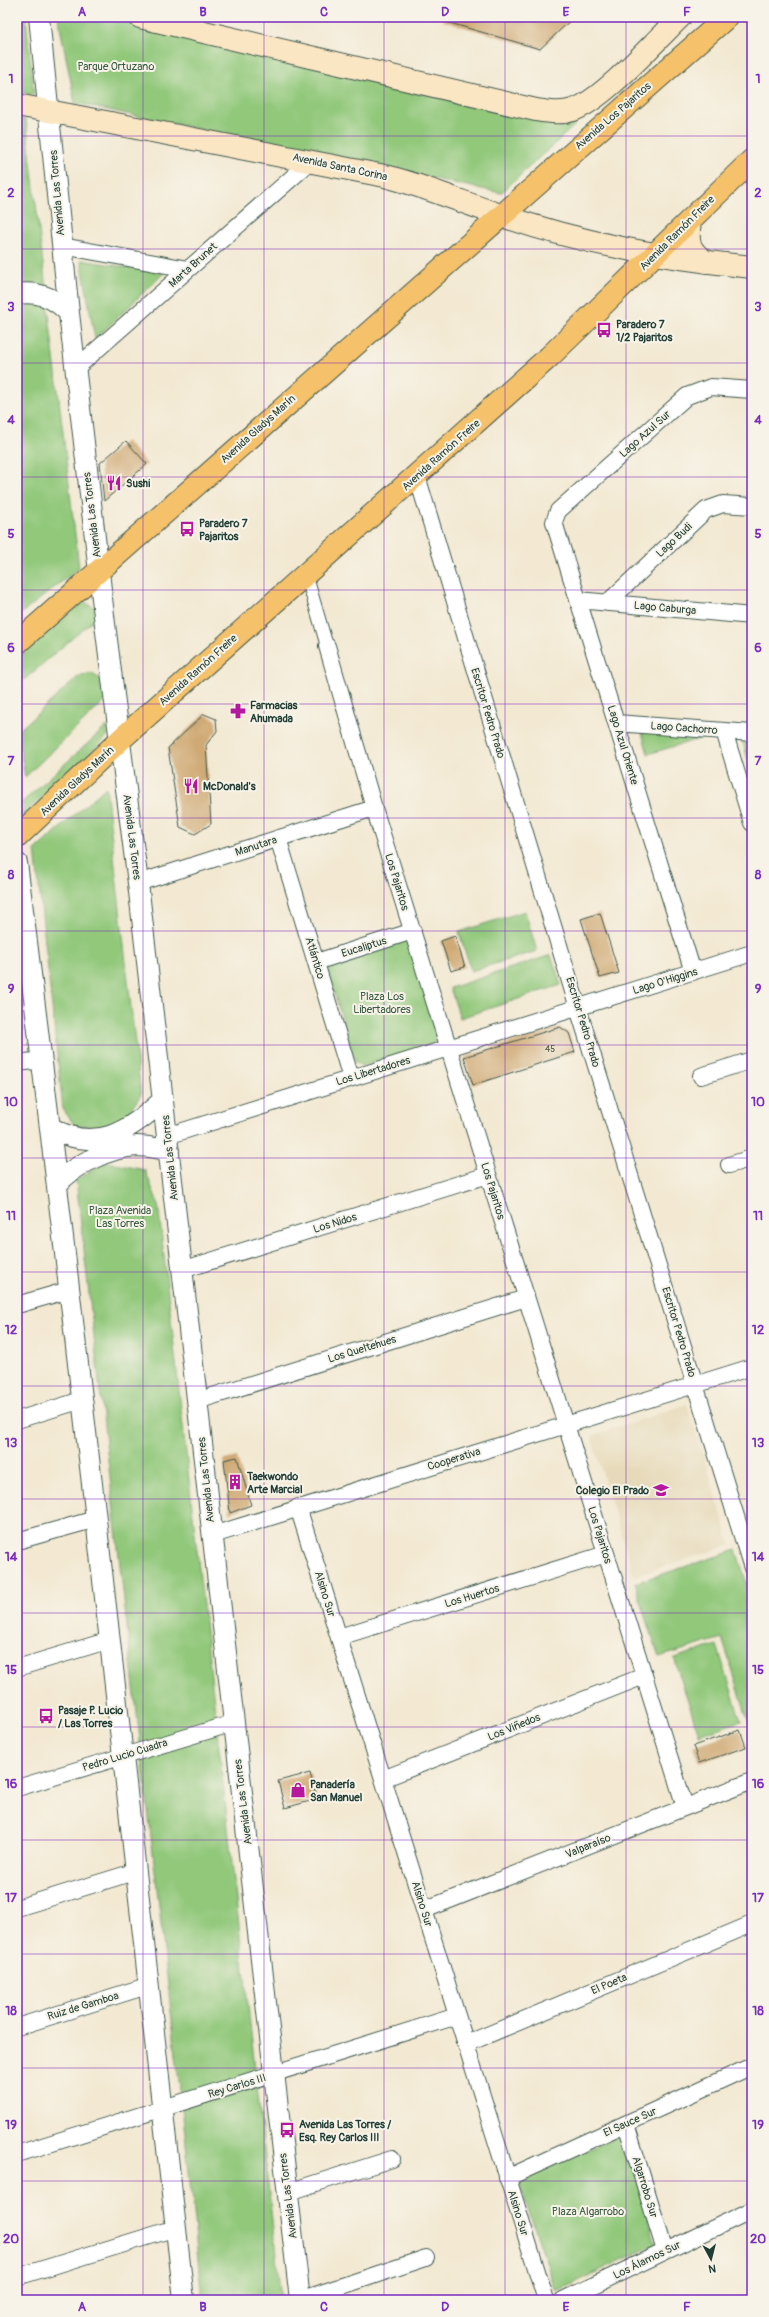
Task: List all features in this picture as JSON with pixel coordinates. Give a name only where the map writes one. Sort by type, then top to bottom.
[{"type":"main road","points":[[140,17],[536,110],[564,112],[583,106],[598,96],[680,17]]},
{"type":"main road","name":"Avenida Los Pajaritos","points":[[500,215],[727,17]]},
{"type":"main road","name":"Avenida Santa Corina","points":[[17,105],[311,160],[410,182],[500,215],[602,245],[655,255],[752,267]]},
{"type":"main road","name":"Avenida Ramón Freire","points":[[120,740],[549,357],[752,160]]},
{"type":"main road","name":"Avenida Gladys Marín","points":[[17,643],[500,215]]},
{"type":"main road","points":[[690,221],[688,232],[690,248],[697,256],[706,262]]},
{"type":"main road","name":"Avenida Gladys Marín","points":[[17,837],[120,740]]},
{"type":"street","name":"Avenida Las Torres","points":[[39,17],[50,112],[69,313],[98,571],[138,883],[300,2300]]},
{"type":"street","name":"Marta Brunet","points":[[76,369],[311,160]]},
{"type":"street","points":[[62,246],[188,269]]},
{"type":"street","points":[[17,294],[32,293],[48,297],[69,313]]},
{"type":"street","name":"Lago Azul Sur","points":[[554,518],[558,511],[687,396],[711,387],[752,390]]},
{"type":"street","name":"Escritor Pedro Prado","points":[[417,476],[578,1008],[752,1568]]},
{"type":"street","name":"Lago Budi","points":[[606,603],[706,510],[723,504],[752,506]]},
{"type":"street","name":"Lago Azul Oriente","points":[[554,518],[555,526],[693,972]]},
{"type":"street","name":"Los Pajaritos","points":[[306,574],[374,808],[685,1807]]},
{"type":"street","name":"Lago Caburga","points":[[578,600],[752,616]]},
{"type":"street","name":"Lago Cachorro","points":[[616,722],[752,733]]},
{"type":"street","points":[[724,731],[752,823]]},
{"type":"street","name":"Manutara","points":[[138,883],[374,808]]},
{"type":"street","name":"Atlántico","points":[[278,838],[351,1078]]},
{"type":"street","points":[[17,863],[43,1060],[124,1755],[184,2300]]},
{"type":"street","name":"Eucaliptus","points":[[316,962],[412,931]]},
{"type":"street","name":"Lago O'Higgins","points":[[578,1008],[752,953]]},
{"type":"street","name":"Los Libertadores","points":[[168,1143],[351,1078],[578,1008]]},
{"type":"street","points":[[17,1063],[43,1060]]},
{"type":"street","points":[[701,1076],[752,1060]]},
{"type":"street","points":[[50,1127],[72,1138],[95,1139],[108,1137],[135,1124],[163,1100]]},
{"type":"street","points":[[57,1185],[74,1168],[116,1150],[168,1143]]},
{"type":"street","points":[[729,1165],[752,1158]]},
{"type":"street","name":"Los Nidos","points":[[182,1270],[488,1175]]},
{"type":"street","points":[[17,1305],[69,1290]]},
{"type":"street","name":"Los Queltehues","points":[[197,1401],[526,1298]]},
{"type":"street","name":"Cooperativa","points":[[212,1534],[752,1367]]},
{"type":"street","points":[[17,1420],[82,1400]]},
{"type":"street","name":"Alsino Sur","points":[[298,1507],[546,2300]]},
{"type":"street","points":[[17,1541],[96,1519]]},
{"type":"street","name":"Los Huertos","points":[[339,1637],[606,1554]]},
{"type":"street","points":[[17,1668],[110,1640]]},
{"type":"street","name":"Los Viñedos","points":[[383,1779],[644,1676]]},
{"type":"street","name":"Pedro Lucio Cuadra","points":[[17,1788],[234,1723]]},
{"type":"street","name":"Valparaíso","points":[[424,1910],[752,1781]]},
{"type":"street","points":[[17,1908],[137,1871]]},
{"type":"street","name":"El Poeta","points":[[466,2044],[752,1924]]},
{"type":"street","name":"Ruiz de Gamboa","points":[[17,2027],[150,1985]]},
{"type":"street","name":"Rey Carlos III","points":[[17,2154],[457,2016]]},
{"type":"street","name":"El Sauce Sur","points":[[507,2178],[752,2066]]},
{"type":"street","name":"Algarrobo Sur","points":[[626,2124],[665,2251]]},
{"type":"street","points":[[288,2192],[392,2159]]},
{"type":"street","name":"Los Álamos Sur","points":[[563,2300],[752,2210]]},
{"type":"street","points":[[17,2277],[176,2228]]},
{"type":"street","points":[[300,2300],[426,2258]]},
{"type":"shaded area","name":"Colegio El Prado","points":[[687,1404],[731,1545],[634,1576],[591,1436]]},
{"type":"green space","points":[[17,17],[26,17],[34,95],[17,92]]},
{"type":"green space","name":"Parque Ortuzano","points":[[58,17],[100,17],[576,124],[501,193],[75,103]]},
{"type":"green space","points":[[17,118],[26,120],[79,568],[17,617]]},
{"type":"green space","points":[[81,260],[164,273],[95,339]]},
{"type":"green space","points":[[83,601],[95,608],[97,617],[17,686],[17,658]]},
{"type":"green space","points":[[91,673],[108,684],[109,697],[25,777],[17,732],[78,677]]},
{"type":"green space","points":[[107,726],[108,736],[21,817],[17,807]]},
{"type":"green space","points":[[641,729],[706,737],[648,754]]},
{"type":"green space","points":[[742,739],[752,740],[752,762],[749,763]]},
{"type":"green space","points":[[106,787],[141,1095],[119,1126],[75,1126],[63,1109],[35,850]]},
{"type":"green space","points":[[525,911],[537,951],[471,971],[459,932]]},
{"type":"green space","name":"Plaza Los Libertadores","points":[[405,940],[409,943],[437,1036],[434,1044],[362,1066],[355,1062],[326,965]]},
{"type":"green space","points":[[551,955],[561,985],[460,1018],[450,988]]},
{"type":"green space","name":"Plaza Avenida Las Torres","points":[[106,1162],[145,1170],[158,1203],[281,2300],[202,2300],[185,2134],[76,1180]]},
{"type":"green space","points":[[736,1550],[752,1599],[752,1732],[722,1638],[659,1657],[635,1583]]},
{"type":"green space","points":[[717,1645],[741,1721],[699,1735],[674,1658]]},
{"type":"green space","name":"Plaza Algarrobo","points":[[623,2134],[656,2244],[556,2291],[518,2180]]},
{"type":"building","points":[[444,17],[574,17],[540,49],[443,21]]},
{"type":"building","name":"Sushi","points":[[126,441],[147,464],[104,501],[100,463]]},
{"type":"building","name":"McDonald's","points":[[204,714],[216,719],[217,731],[206,745],[211,824],[195,834],[180,827],[168,748]]},
{"type":"building","points":[[600,913],[619,973],[600,978],[581,919]]},
{"type":"building","points":[[455,936],[465,967],[451,971],[441,941]]},
{"type":"building","points":[[560,1027],[569,1033],[575,1052],[473,1085],[464,1057]]},
{"type":"building","name":"Taekwondo Arte Marcial","points":[[237,1457],[251,1505],[230,1513],[224,1460]]},
{"type":"building","points":[[740,1730],[746,1747],[699,1763],[693,1746]]},
{"type":"building","name":"Panadería San Manuel","points":[[310,1773],[317,1799],[285,1808],[278,1781]]},
{"type":"place","name":"Paradero 7 1/2 Pajaritos","points":[[604,330]]},
{"type":"place","name":"Sushi","points":[[114,483]]},
{"type":"place","name":"Paradero 7 Pajaritos","points":[[187,529]]},
{"type":"place","name":"Farmacias Ahumada","points":[[238,711]]},
{"type":"place","name":"McDonald's","points":[[191,786]]},
{"type":"place","name":"Taekwondo Arte Marcial","points":[[235,1482]]},
{"type":"place","name":"Colegio El Prado","points":[[661,1490]]},
{"type":"place","name":"Pasaje P. Lucio / Las Torres","points":[[46,1716]]},
{"type":"place","name":"Panadería San Manuel","points":[[298,1790]]},
{"type":"place","name":"Avenida Las Torres / Esq. Rey Carlos III","points":[[287,2130]]}]
